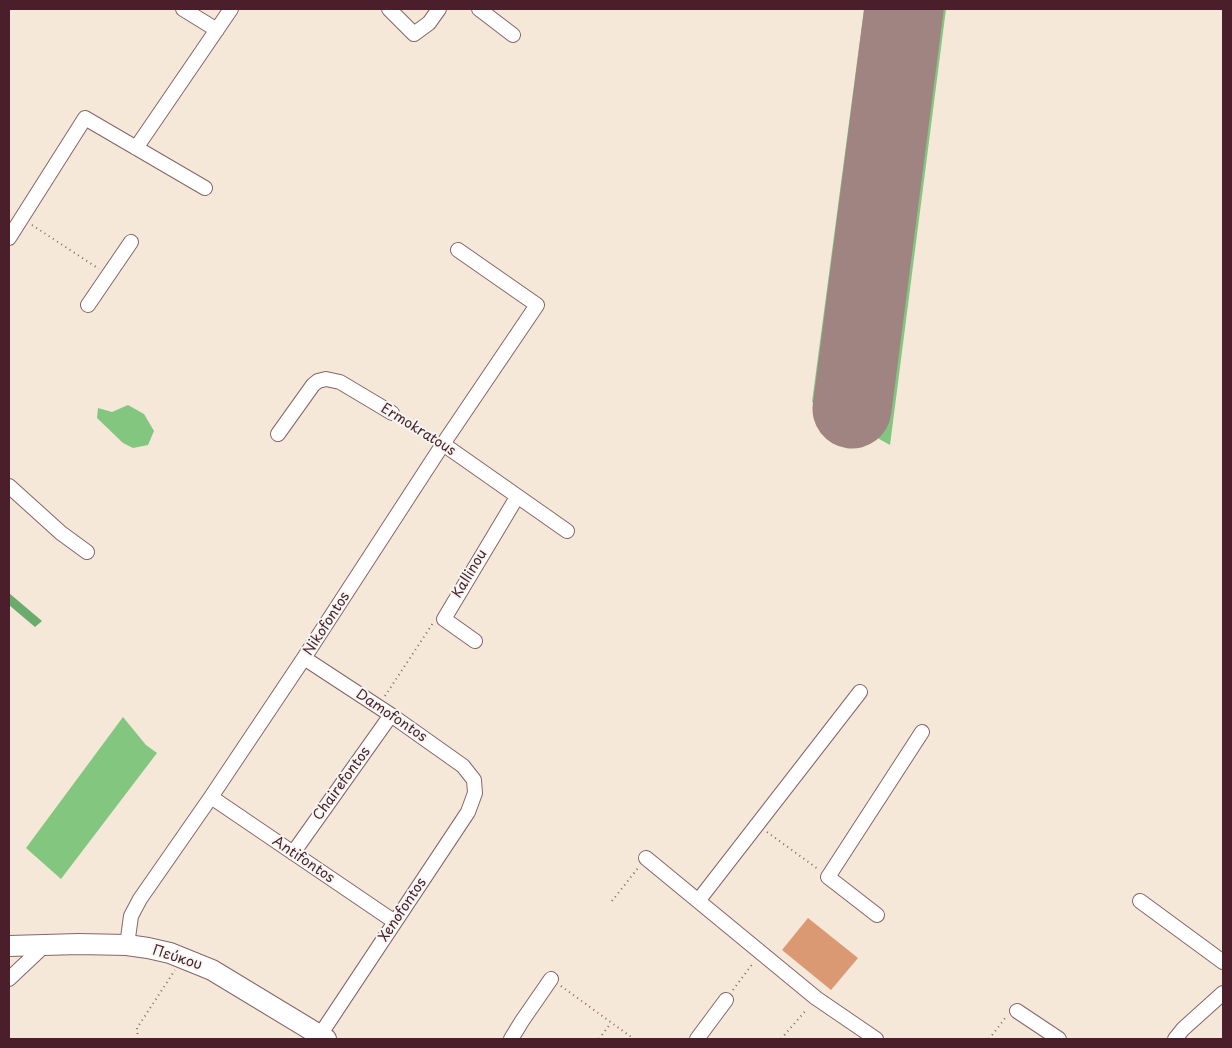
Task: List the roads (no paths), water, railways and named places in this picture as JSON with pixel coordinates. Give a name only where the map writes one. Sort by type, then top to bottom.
[{"type":"main road","name":"Πεύκου","points":[[9,946],[127,945],[148,948],[183,958],[212,970],[323,1037]]},
{"type":"street","points":[[183,9],[217,30]]},
{"type":"street","points":[[136,148],[231,9]]},
{"type":"street","points":[[389,9],[414,34],[428,23],[439,9]]},
{"type":"street","points":[[479,9],[513,35]]},
{"type":"street","points":[[10,235],[85,118],[205,188]]},
{"type":"street","points":[[88,305],[131,242]]},
{"type":"street","name":"Nikofontos","points":[[127,945],[131,916],[140,899],[304,658],[443,444],[537,305],[458,250]]},
{"type":"street","name":"Ermokratous","points":[[278,434],[312,385],[326,379],[340,382],[392,413]]},
{"type":"street","name":"Ermokratous","points":[[443,444],[567,531]]},
{"type":"street","points":[[9,486],[61,533],[87,552]]},
{"type":"street","name":"Kallinou","points":[[475,641],[444,619],[517,497]]},
{"type":"street","name":"Damofontos","points":[[304,658],[391,715],[463,766],[474,780]]},
{"type":"street","points":[[698,901],[860,692]]},
{"type":"street","name":"Chairefontos","points":[[293,853],[391,715]]},
{"type":"street","points":[[877,916],[828,877],[922,732]]},
{"type":"street","name":"Xenofontos","points":[[323,1037],[395,922],[468,812],[475,793],[474,780]]},
{"type":"street","name":"Antifontos","points":[[211,797],[395,922]]},
{"type":"street","points":[[646,858],[816,998],[876,1039]]},
{"type":"street","points":[[1140,901],[1223,962]]},
{"type":"street","points":[[9,979],[44,946]]},
{"type":"street","points":[[511,1039],[551,979]]},
{"type":"street","points":[[1183,1036],[1223,994]]},
{"type":"street","points":[[696,1039],[726,1000]]},
{"type":"street","points":[[1018,1011],[1058,1039]]}]
